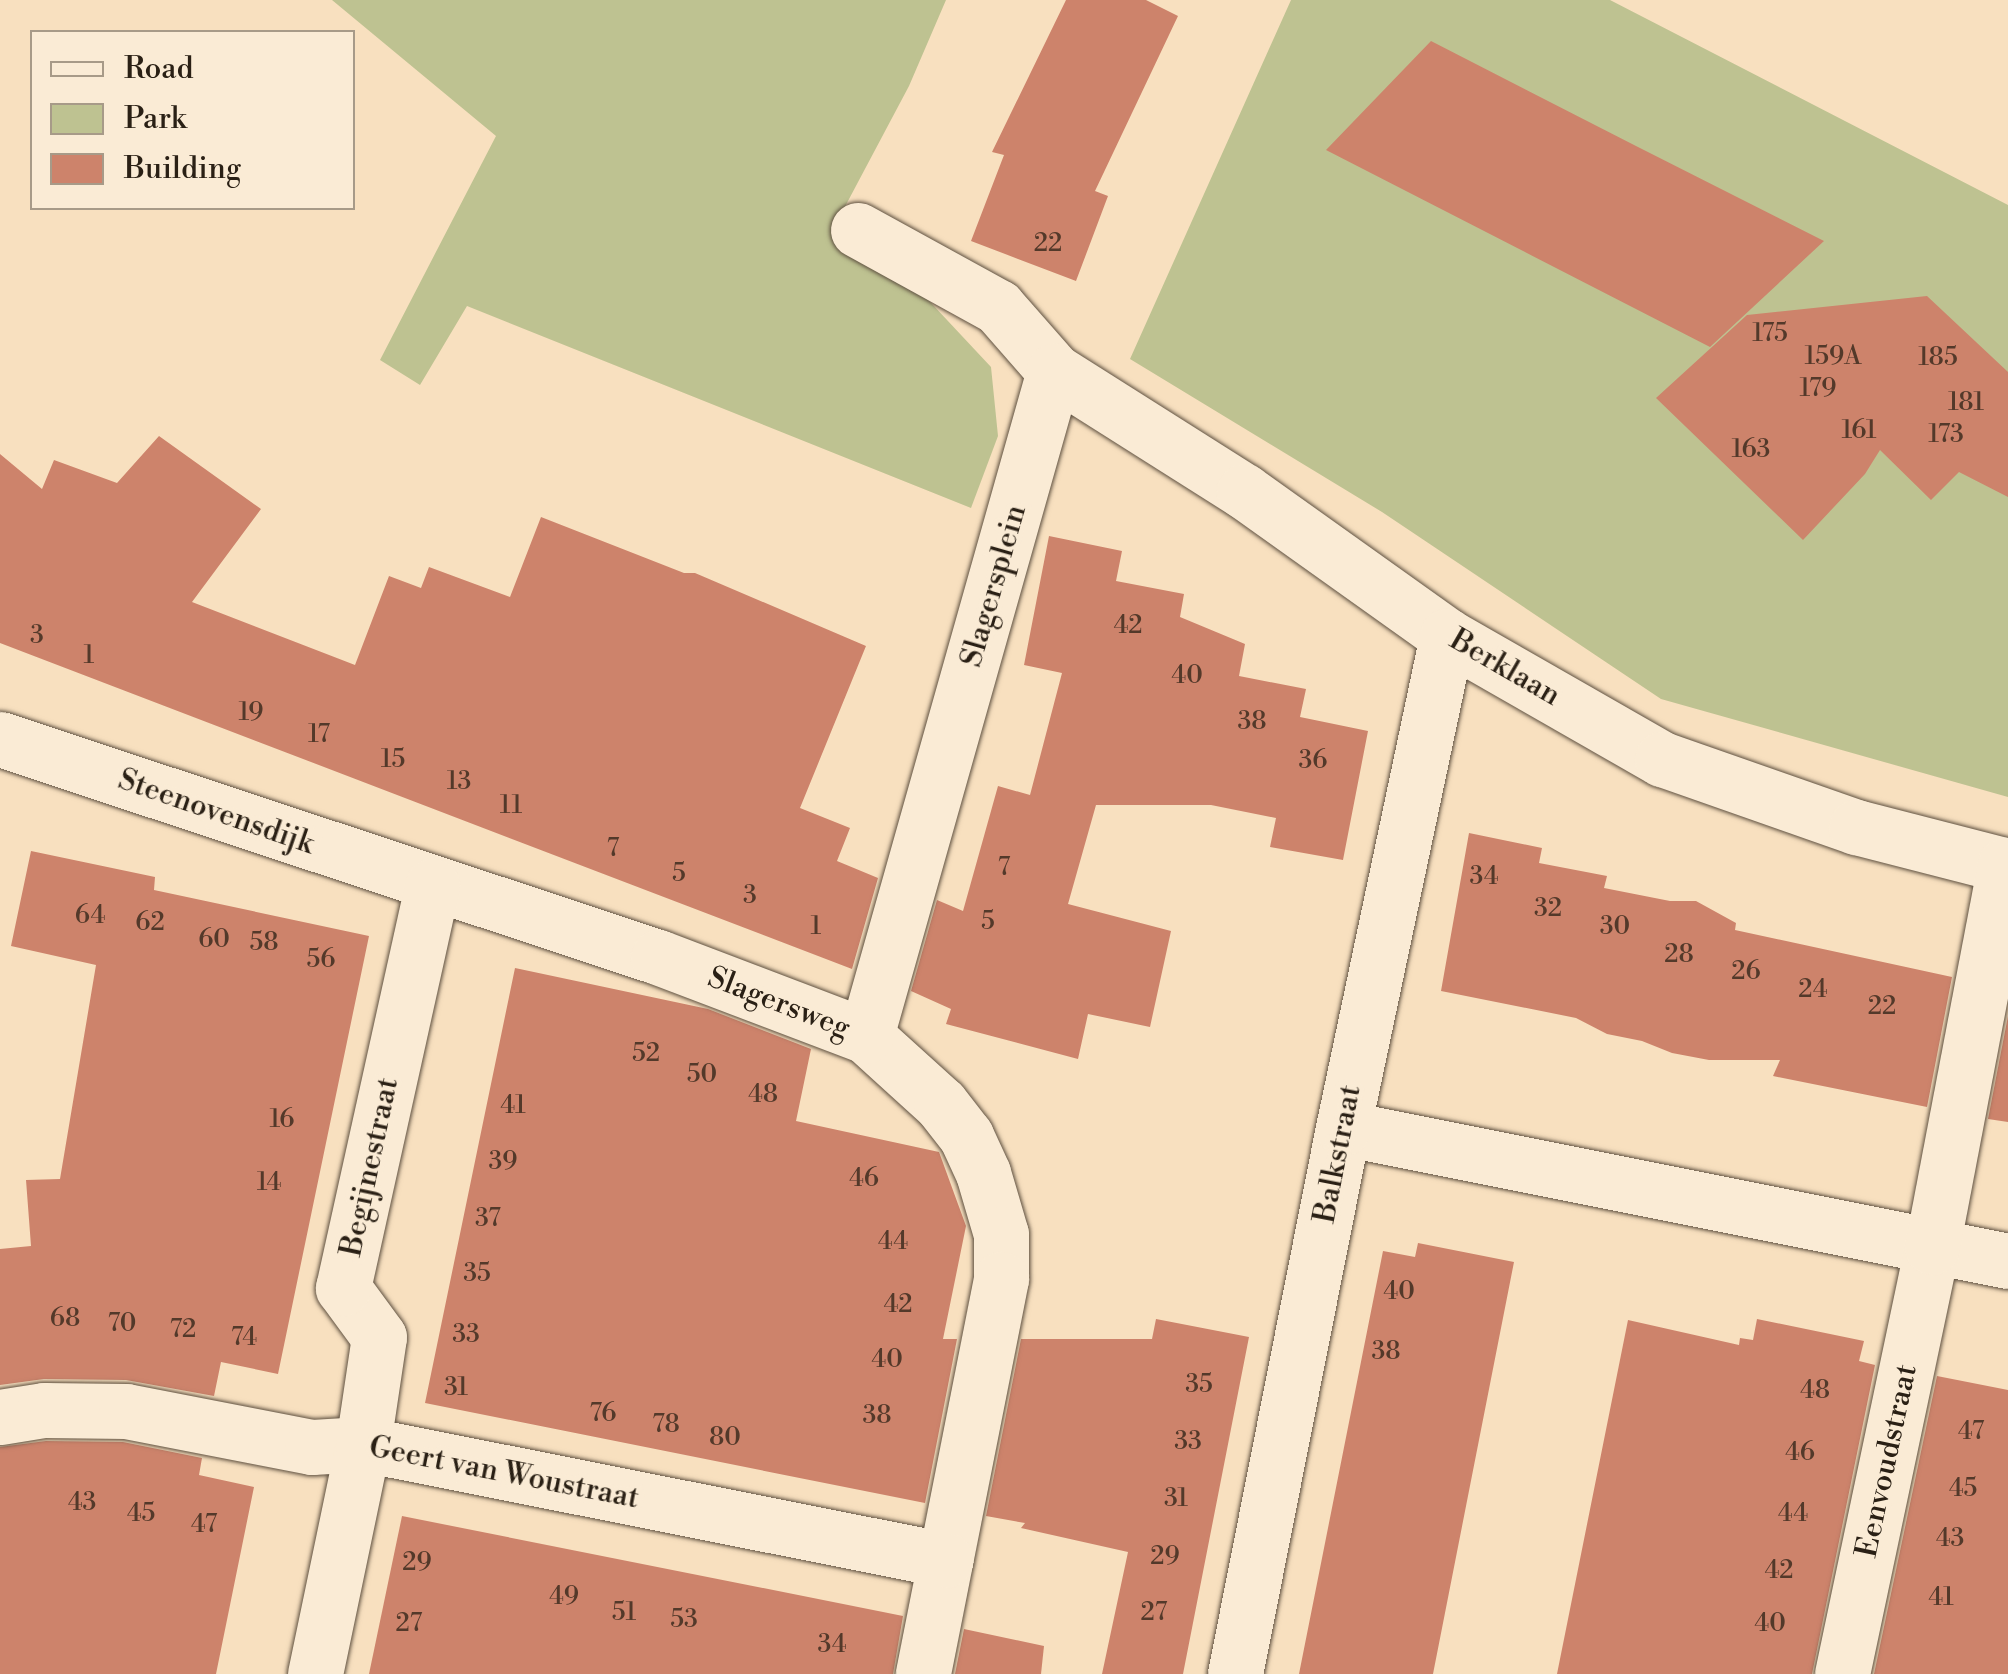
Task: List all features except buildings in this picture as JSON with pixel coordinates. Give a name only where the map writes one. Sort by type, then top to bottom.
[{"type":"street","points":[[858,230],[998,307],[1054,371]]},
{"type":"street","name":"Berklaan","points":[[1054,371],[1244,491],[1447,636],[1662,759],[1856,827],[2007,866],[1932,1247]]},
{"type":"street","name":"Slagersplein","points":[[866,1036],[1054,371]]},
{"type":"street","name":"Balkstraat","points":[[1234,1674],[1447,636]]},
{"type":"street","name":"Steenovensdijk","points":[[0,739],[432,886]]},
{"type":"street","name":"Slagersweg","points":[[432,886],[658,958],[866,1036],[940,1104],[966,1136],[1001,1234],[998,1300],[923,1674]]},
{"type":"street","name":"Begijnestraat","points":[[315,1674],[363,1444],[379,1337],[343,1288],[432,886]]},
{"type":"street","points":[[1343,1128],[2008,1261]]},
{"type":"street","name":"Eenvoudstraat","points":[[1842,1674],[1932,1247]]},
{"type":"street","name":"Geert van Woustraat","points":[[0,1417],[44,1410],[126,1411],[312,1447],[363,1444],[946,1560]]},
{"type":"green space","points":[[332,0],[946,0],[909,86],[831,233],[918,289],[991,367],[998,436],[971,508],[467,306],[420,385],[380,360],[496,136]]},
{"type":"green space","points":[[1291,0],[1610,0],[2008,205],[2008,797],[1661,699],[1382,512],[1130,359]]}]
